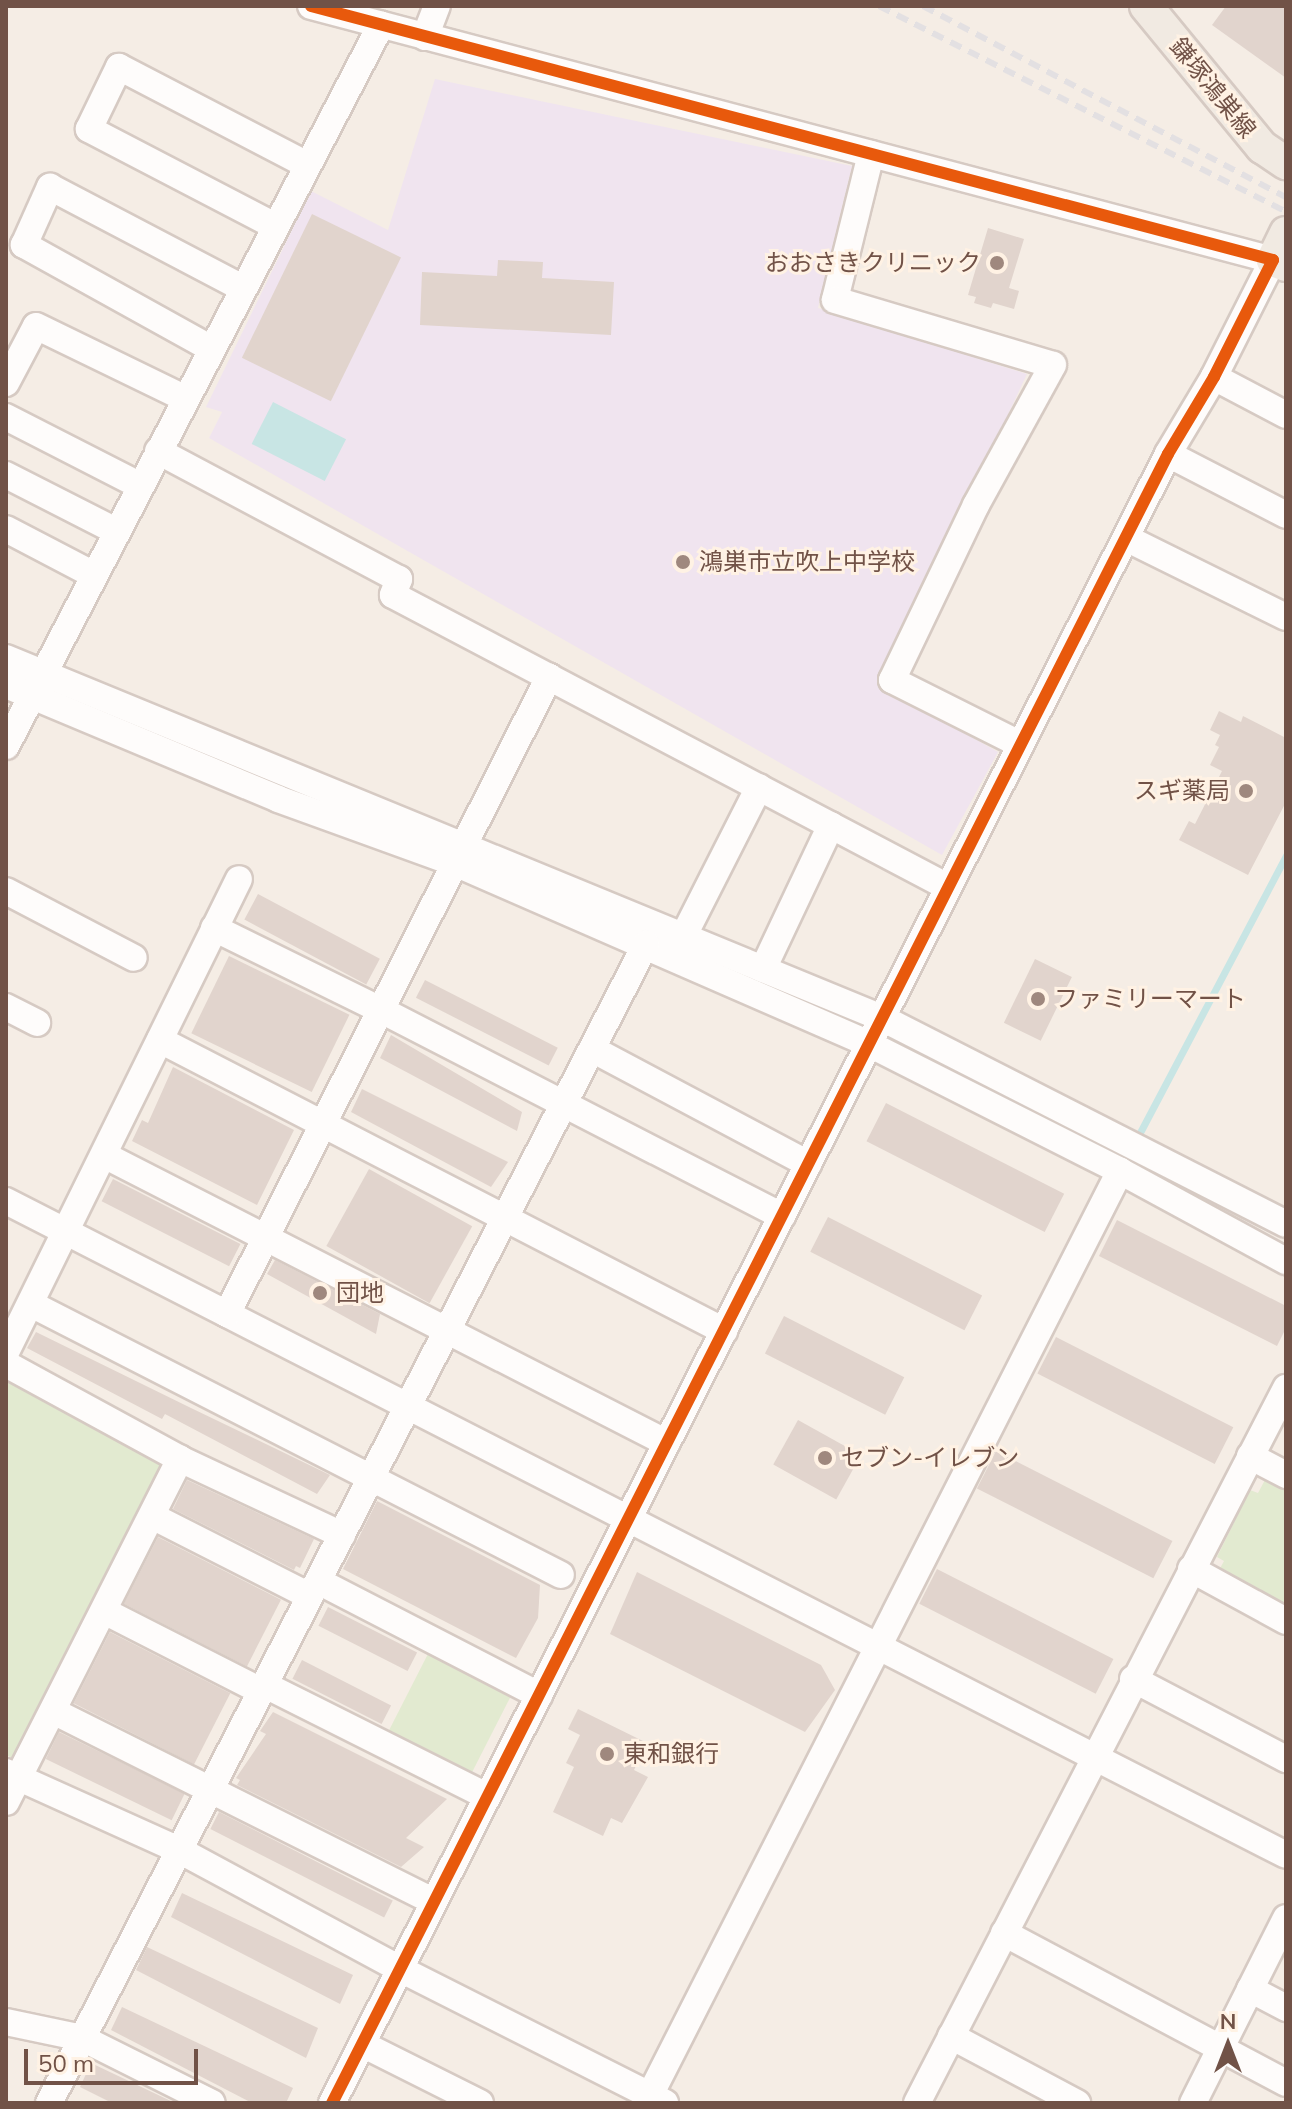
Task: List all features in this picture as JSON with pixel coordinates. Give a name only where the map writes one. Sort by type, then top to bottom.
[{"type":"main road","name":"鎌塚鴻巣線","points":[[1146,6],[1262,147],[1286,163]]},
{"type":"street","points":[[311,6],[377,18],[425,37],[871,154],[1282,253],[1168,454],[332,2103]]},
{"type":"street","points":[[425,37],[437,6]]},
{"type":"street","points":[[6,746],[307,165],[377,18]]},
{"type":"street","points":[[275,226],[89,129],[119,67],[307,165]]},
{"type":"street","points":[[871,154],[835,300],[1053,365],[976,505],[892,680],[1021,745]]},
{"type":"street","points":[[210,348],[24,245],[50,187],[242,288]]},
{"type":"street","points":[[6,383],[36,326],[184,398]]},
{"type":"street","points":[[1214,377],[1286,415]]},
{"type":"street","points":[[6,417],[139,485]]},
{"type":"street","points":[[158,451],[399,579],[393,595],[948,887]]},
{"type":"street","points":[[1168,454],[1286,515]]},
{"type":"street","points":[[6,475],[116,531]]},
{"type":"street","points":[[6,529],[94,575]]},
{"type":"street","points":[[1126,538],[1286,617]]},
{"type":"street","points":[[6,658],[37,685],[882,1018],[1286,1224]]},
{"type":"street","points":[[227,1314],[549,677]]},
{"type":"street","points":[[6,685],[37,685]]},
{"type":"street","points":[[683,937],[759,787]]},
{"type":"street","points":[[763,969],[831,825]]},
{"type":"street","points":[[460,854],[646,944],[869,1044],[1120,1171],[1286,1261]]},
{"type":"street","points":[[6,1352],[239,879]]},
{"type":"street","points":[[6,891],[134,958]]},
{"type":"street","points":[[214,928],[782,1216]]},
{"type":"street","points":[[49,2103],[646,944]]},
{"type":"street","points":[[6,1007],[37,1023]]},
{"type":"street","points":[[160,1040],[724,1331]]},
{"type":"street","points":[[592,1049],[808,1164]]},
{"type":"street","points":[[104,1155],[667,1443]]},
{"type":"street","points":[[180,1459],[53,1711],[10,1784],[179,1850],[654,2100],[878,1648],[1120,1171]]},
{"type":"street","points":[[6,1201],[1286,1855]]},
{"type":"street","points":[[31,1304],[561,1575]]},
{"type":"street","points":[[6,1364],[180,1459],[342,1535]]},
{"type":"street","points":[[917,2103],[1133,1679],[1286,1388]]},
{"type":"street","points":[[1250,1456],[1286,1475]]},
{"type":"street","points":[[152,1516],[314,1588],[539,1695]]},
{"type":"street","points":[[1191,1569],[1286,1621]]},
{"type":"street","points":[[104,1611],[487,1796]]},
{"type":"street","points":[[1133,1679],[1286,1759]]},
{"type":"street","points":[[53,1711],[434,1902]]},
{"type":"street","points":[[1193,2103],[1286,1918]]},
{"type":"street","points":[[1004,1933],[1286,2083]]},
{"type":"street","points":[[1250,1989],[1286,2008]]},
{"type":"street","points":[[6,2022],[82,2038],[212,2103]]},
{"type":"street","points":[[951,2036],[1077,2103]]},
{"type":"street","points":[[362,2044],[480,2103]]},
{"type":"shaded area","name":"鴻巣市立吹上中学校","points":[[435,79],[852,166],[818,308],[1027,374],[881,686],[998,752],[942,855],[209,438],[222,412],[206,407],[311,191],[388,230]]},
{"type":"green space","points":[[6,1378],[163,1462],[164,1469],[17,1760],[6,1755]]},
{"type":"green space","points":[[1266,1478],[1286,1489],[1286,1603],[1283,1609],[1217,1574],[1224,1561],[1217,1557],[1250,1490],[1258,1493]]},
{"type":"green space","points":[[432,1646],[515,1688],[467,1782],[384,1740]]},
{"type":"water","points":[[273,402],[346,439],[325,481],[252,444]]},
{"type":"building","points":[[1226,6],[1286,6],[1286,78],[1212,25]]},
{"type":"building","points":[[312,214],[401,257],[331,401],[242,358]]},
{"type":"building","name":"おおさきクリニック","points":[[988,228],[1024,239],[1009,288],[1019,291],[1014,309],[993,303],[991,308],[974,303],[976,297],[968,295]]},
{"type":"building","points":[[498,260],[543,262],[542,278],[614,282],[611,335],[420,325],[422,272],[497,276]]},
{"type":"building","points":[[1219,711],[1241,722],[1243,716],[1286,738],[1286,802],[1248,875],[1179,840],[1189,821],[1195,824],[1222,771],[1210,765],[1219,747],[1215,745],[1220,735],[1210,730]]},
{"type":"building","points":[[258,894],[380,959],[366,984],[244,920]]},
{"type":"building","points":[[229,956],[349,1015],[312,1092],[191,1033]]},
{"type":"building","points":[[1035,959],[1072,977],[1041,1041],[1004,1023]]},
{"type":"building","points":[[425,980],[558,1048],[549,1065],[416,998]]},
{"type":"building","points":[[391,1035],[522,1112],[517,1131],[380,1058]]},
{"type":"building","points":[[173,1067],[294,1130],[257,1205],[132,1141],[142,1120],[148,1123]]},
{"type":"building","points":[[362,1089],[508,1162],[491,1187],[351,1112]]},
{"type":"building","points":[[886,1103],[1064,1194],[1045,1232],[866,1141]]},
{"type":"building","points":[[369,1169],[472,1226],[430,1303],[326,1246]]},
{"type":"building","points":[[113,1179],[240,1244],[229,1266],[102,1201]]},
{"type":"building","points":[[828,1217],[982,1296],[964,1330],[810,1252]]},
{"type":"building","points":[[1117,1220],[1286,1306],[1286,1328],[1277,1346],[1099,1256]]},
{"type":"building","name":"団地","points":[[275,1260],[380,1314],[376,1334],[267,1274]]},
{"type":"building","points":[[784,1316],[904,1377],[885,1415],[765,1353]]},
{"type":"building","points":[[36,1332],[330,1475],[317,1494],[165,1414],[162,1419],[27,1348]]},
{"type":"building","points":[[1056,1337],[1233,1427],[1215,1464],[1037,1374]]},
{"type":"building","points":[[798,1420],[861,1455],[836,1500],[773,1465]]},
{"type":"building","points":[[996,1451],[1172,1541],[1153,1578],[977,1488]]},
{"type":"building","points":[[187,1480],[314,1539],[300,1568],[296,1566],[294,1570],[173,1509]]},
{"type":"building","points":[[377,1501],[540,1585],[538,1618],[516,1658],[343,1569]]},
{"type":"building","points":[[158,1537],[281,1600],[247,1666],[124,1604]]},
{"type":"building","points":[[937,1569],[1113,1659],[1096,1694],[919,1604]]},
{"type":"building","points":[[637,1572],[821,1665],[835,1690],[805,1732],[610,1634]]},
{"type":"building","points":[[328,1607],[417,1652],[408,1671],[318,1626]]},
{"type":"building","points":[[110,1632],[230,1693],[194,1765],[74,1703]]},
{"type":"building","points":[[302,1660],[391,1705],[382,1724],[292,1679]]},
{"type":"building","points":[[578,1709],[647,1743],[634,1770],[648,1777],[622,1823],[611,1818],[603,1836],[553,1812],[574,1767],[566,1763],[580,1735],[568,1729]]},
{"type":"building","points":[[273,1712],[447,1799],[406,1838],[424,1847],[401,1867],[237,1785],[240,1780],[236,1778],[266,1734],[260,1731]]},
{"type":"building","points":[[59,1732],[185,1793],[172,1820],[46,1759]]},
{"type":"building","points":[[219,1812],[393,1901],[384,1917],[210,1829]]},
{"type":"building","points":[[182,1893],[353,1975],[340,2004],[171,1917]]},
{"type":"building","points":[[147,1947],[318,2028],[306,2058],[136,1970]]},
{"type":"building","points":[[122,2007],[293,2088],[286,2103],[252,2103],[111,2030]]},
{"type":"building","points":[[91,2063],[175,2103],[112,2103],[80,2087]]},
{"type":"waterway","points":[[1136,1140],[1286,855]]},
{"type":"waterway","points":[[762,983],[851,1020]]},
{"type":"waterway","points":[[905,1047],[1065,1126]]},
{"type":"railway","points":[[879,6],[1286,212]]},
{"type":"railway","points":[[923,6],[1286,197]]},
{"type":"cycle path","points":[[311,6],[1273,260],[1214,377],[1168,454],[332,2103]]},
{"type":"place","name":"おおさきクリニック","points":[[997,263]]},
{"type":"place","name":"鴻巣市立吹上中学校","points":[[683,562]]},
{"type":"place","name":"スギ薬局","points":[[1246,791]]},
{"type":"place","name":"ファミリーマート","points":[[1038,999]]},
{"type":"place","name":"団地","points":[[320,1293]]},
{"type":"place","name":"セブン-イレブン","points":[[825,1458]]},
{"type":"place","name":"東和銀行","points":[[607,1754]]}]
